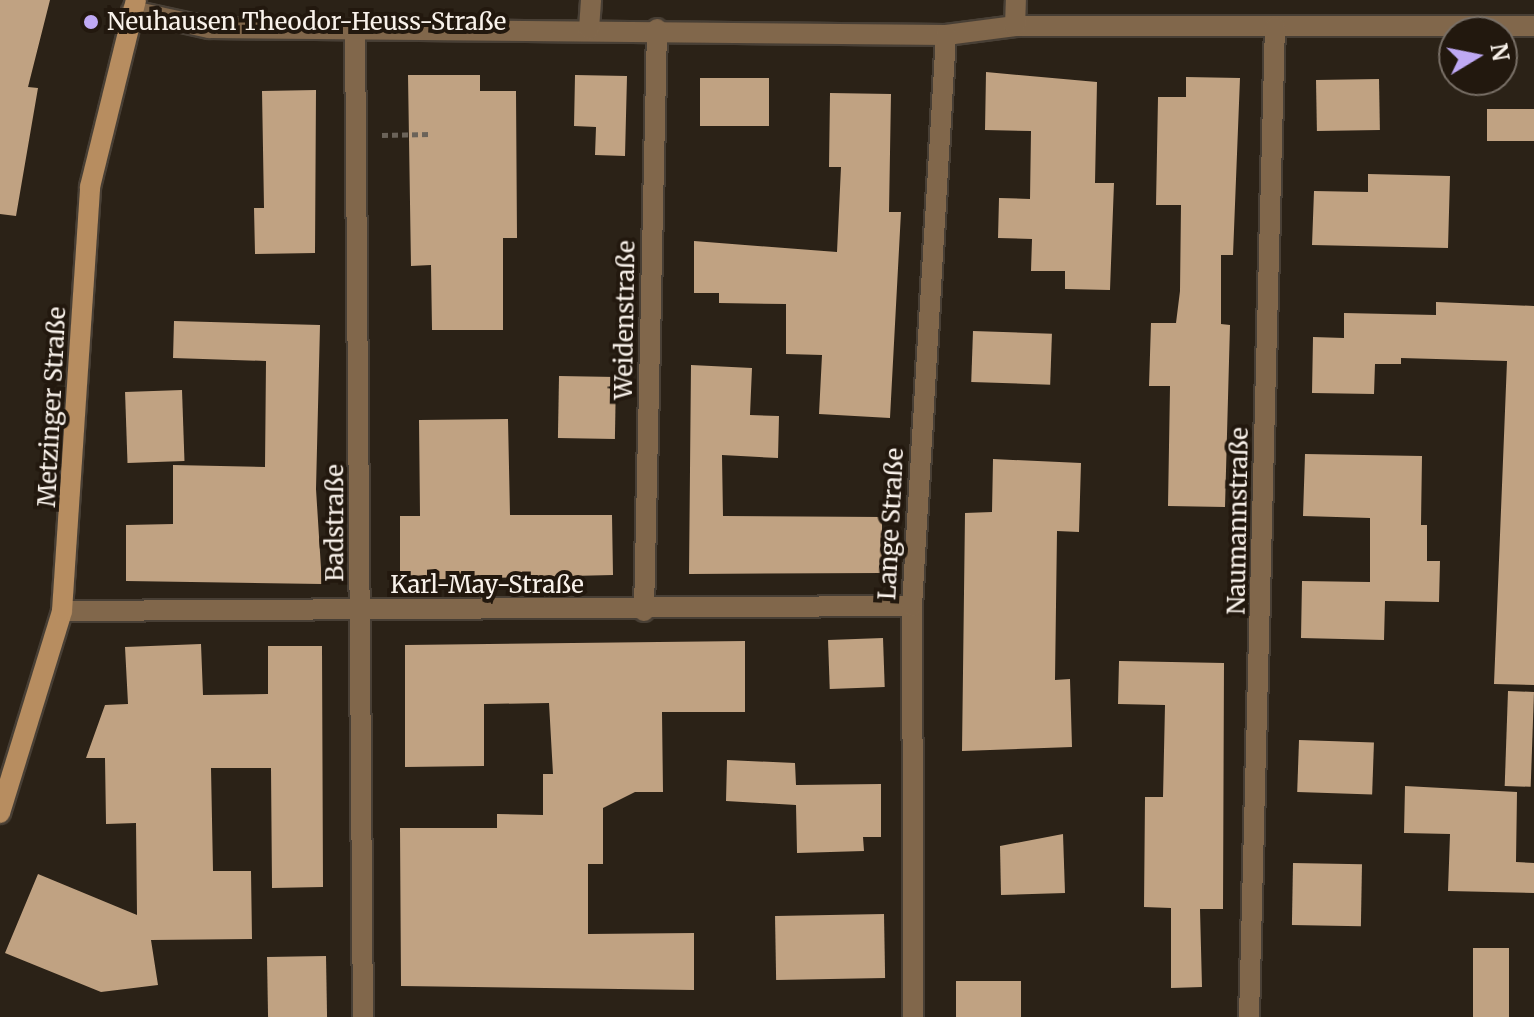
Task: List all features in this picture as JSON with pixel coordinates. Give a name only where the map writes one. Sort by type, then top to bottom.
[{"type":"street","points":[[589,29],[591,0]]},
{"type":"street","points":[[1015,26],[1016,0]]},
{"type":"street","points":[[134,6],[209,28],[657,29],[946,35],[1015,26],[1534,26]]},
{"type":"street","name":"Metzinger Straße","points":[[0,813],[62,611],[90,187],[134,6]]},
{"type":"street","name":"Naumannstraße","points":[[1249,1017],[1275,27]]},
{"type":"street","name":"Badstraße","points":[[355,28],[363,1017]]},
{"type":"street","name":"Weidenstraße","points":[[644,611],[657,29]]},
{"type":"street","name":"Lange Straße","points":[[913,1017],[912,606],[946,35]]},
{"type":"street","name":"Karl-May-Straße","points":[[62,611],[644,611],[912,606]]},
{"type":"path","points":[[357,135],[430,134]]},
{"type":"building","points":[[0,0],[50,0],[28,87],[38,88],[16,216],[0,214]]},
{"type":"building","points":[[986,72],[1097,82],[1095,183],[1114,183],[1110,290],[1065,289],[1065,271],[1031,271],[1032,239],[998,238],[999,198],[1030,199],[1031,131],[985,130]]},
{"type":"building","points":[[408,75],[480,75],[480,91],[516,91],[517,238],[503,238],[503,330],[432,330],[431,265],[411,266]]},
{"type":"building","points":[[575,75],[627,76],[625,156],[595,155],[596,127],[574,126]]},
{"type":"building","points":[[1186,77],[1240,78],[1233,255],[1221,255],[1221,324],[1230,325],[1225,507],[1168,506],[1170,386],[1149,386],[1151,323],[1176,323],[1180,291],[1181,205],[1156,205],[1158,97],[1186,97]]},
{"type":"building","points":[[700,78],[769,78],[769,126],[700,126]]},
{"type":"building","points":[[1379,79],[1380,130],[1317,131],[1316,80]]},
{"type":"building","points":[[316,90],[315,253],[255,254],[254,208],[264,208],[262,91]]},
{"type":"building","points":[[830,93],[891,94],[889,212],[901,212],[890,418],[819,414],[822,355],[786,354],[786,304],[719,303],[719,293],[694,293],[694,241],[837,252],[841,167],[829,167]]},
{"type":"building","points":[[1487,109],[1534,109],[1534,141],[1487,141]]},
{"type":"building","points":[[1368,174],[1450,176],[1448,248],[1312,245],[1314,191],[1368,192]]},
{"type":"building","points":[[1436,302],[1534,306],[1534,685],[1494,684],[1507,361],[1401,358],[1401,364],[1375,364],[1374,394],[1312,393],[1313,337],[1344,338],[1344,313],[1436,315]]},
{"type":"building","points":[[174,321],[320,325],[316,489],[322,584],[126,581],[126,525],[173,524],[173,465],[265,467],[266,361],[173,358]]},
{"type":"building","points":[[973,331],[1052,334],[1050,385],[971,382]]},
{"type":"building","points":[[691,365],[752,368],[750,415],[779,416],[778,458],[722,455],[723,516],[882,517],[882,573],[689,574]]},
{"type":"building","points":[[559,376],[616,377],[615,439],[558,438]]},
{"type":"building","points":[[182,390],[184,461],[128,463],[125,392]]},
{"type":"building","points":[[508,419],[510,515],[612,515],[613,575],[400,580],[400,516],[420,516],[419,420]]},
{"type":"building","points":[[1305,454],[1422,456],[1421,525],[1427,525],[1427,561],[1440,561],[1439,602],[1385,601],[1384,640],[1301,638],[1302,581],[1370,582],[1370,518],[1303,516]]},
{"type":"building","points":[[993,459],[1081,463],[1079,532],[1057,531],[1055,680],[1070,679],[1072,747],[962,751],[965,513],[992,512]]},
{"type":"building","points":[[883,638],[885,687],[830,689],[828,640]]},
{"type":"building","points":[[745,641],[745,712],[662,712],[663,792],[635,792],[603,808],[603,864],[588,864],[588,934],[694,933],[694,990],[401,986],[400,828],[497,828],[497,814],[543,815],[543,774],[553,774],[549,703],[484,704],[484,766],[405,767],[405,645]]},
{"type":"building","points":[[201,644],[203,695],[268,694],[268,646],[322,646],[323,887],[272,888],[271,768],[211,768],[213,871],[251,871],[252,939],[151,940],[158,985],[101,992],[5,953],[38,874],[137,915],[136,823],[106,824],[105,758],[86,758],[105,705],[128,704],[125,647]]},
{"type":"building","points":[[1119,661],[1224,663],[1223,909],[1200,909],[1202,987],[1171,988],[1171,908],[1144,907],[1145,797],[1163,797],[1165,705],[1118,704]]},
{"type":"building","points":[[1508,691],[1534,692],[1531,787],[1505,786]]},
{"type":"building","points":[[1299,740],[1374,743],[1372,795],[1297,792]]},
{"type":"building","points":[[727,760],[795,763],[796,785],[881,784],[881,837],[863,837],[864,851],[797,853],[796,805],[726,801]]},
{"type":"building","points":[[1405,786],[1517,792],[1516,862],[1534,863],[1534,893],[1448,891],[1450,834],[1404,833]]},
{"type":"building","points":[[1063,834],[1065,893],[1001,895],[1000,846]]},
{"type":"building","points":[[1293,863],[1362,864],[1361,926],[1292,925]]},
{"type":"building","points":[[884,914],[885,978],[776,980],[775,916]]},
{"type":"building","points":[[1473,948],[1509,948],[1509,1017],[1473,1017]]},
{"type":"building","points":[[326,956],[327,1017],[268,1017],[267,957]]},
{"type":"building","points":[[956,981],[1021,981],[1021,1017],[956,1017]]},
{"type":"place","name":"Neuhausen Theodor-Heuss-Straße","points":[[91,22]]}]
